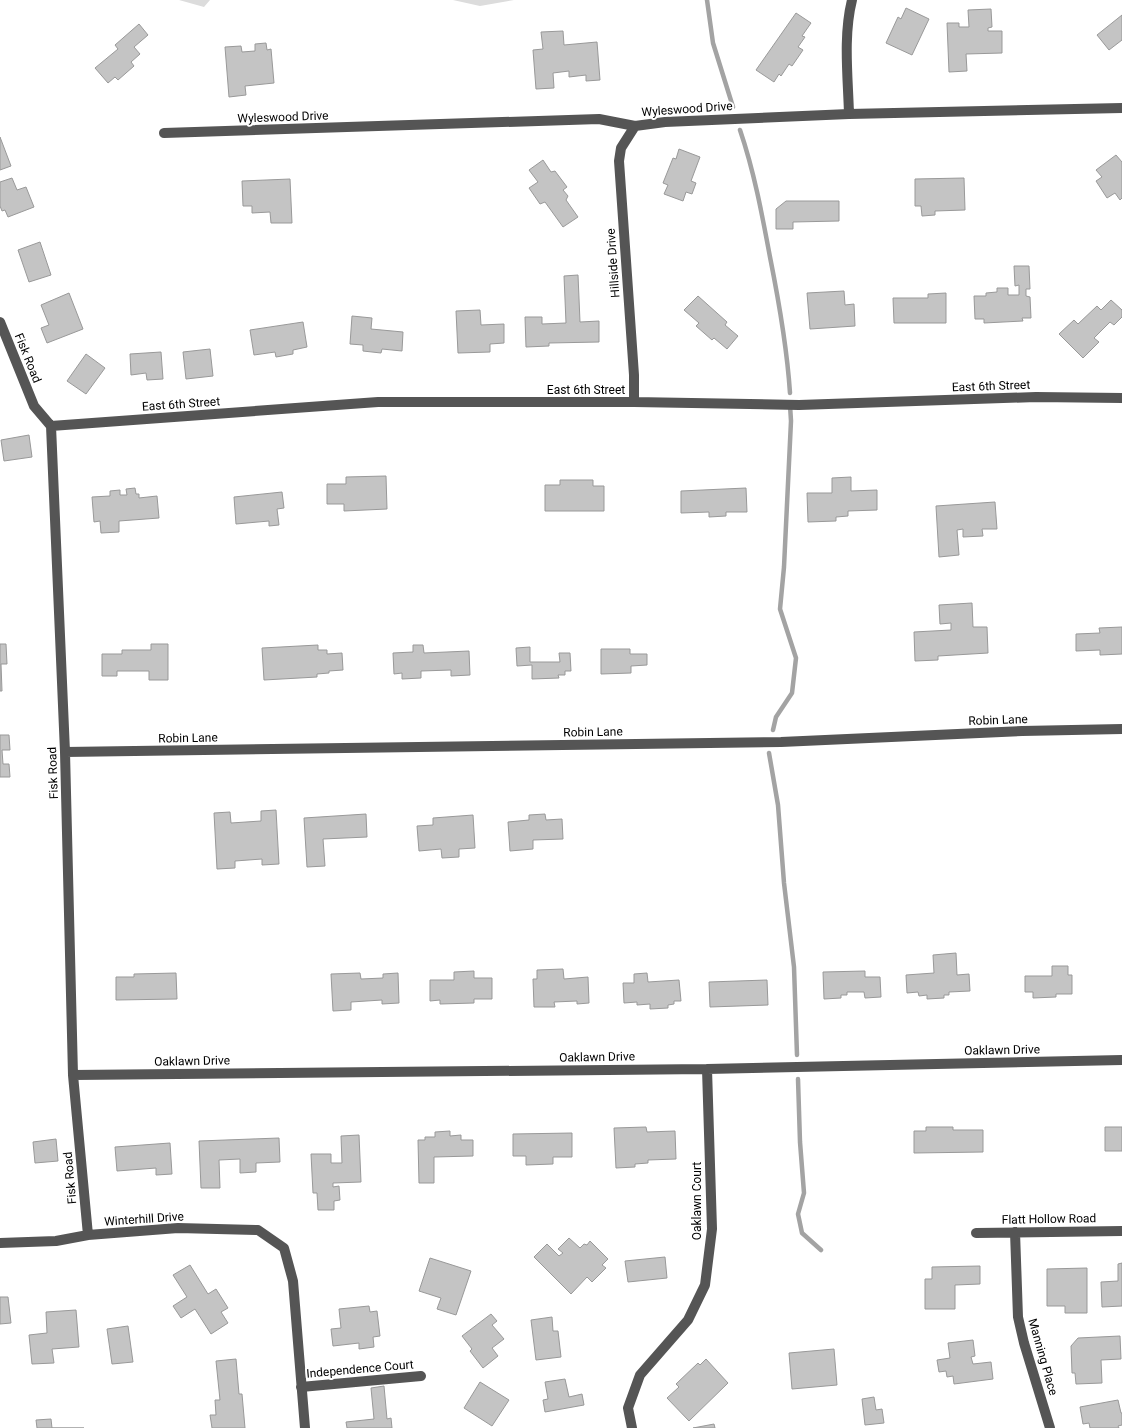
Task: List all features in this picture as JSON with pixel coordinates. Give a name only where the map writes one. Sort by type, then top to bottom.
[{"type":"street","points":[[849,114],[848,45],[852,0]]},
{"type":"street","name":"Wyleswood Drive","points":[[164,133],[599,119],[635,126],[665,122],[849,114],[1122,108]]},
{"type":"street","name":"Hillside Drive","points":[[634,402],[634,376],[619,161],[622,148],[635,126]]},
{"type":"street","name":"Fisk Road","points":[[0,322],[34,406],[51,426],[65,752],[72,1074],[88,1235]]},
{"type":"street","name":"East 6th Street","points":[[51,426],[378,402],[634,402],[799,405],[1036,397],[1122,398]]},
{"type":"street","name":"Robin Lane","points":[[65,752],[771,742],[1022,731],[1122,729]]},
{"type":"street","name":"Oaklawn Drive","points":[[72,1074],[707,1069],[1122,1060]]},
{"type":"street","name":"Oaklawn Court","points":[[632,1428],[628,1408],[640,1375],[688,1320],[705,1285],[712,1229],[707,1069]]},
{"type":"street","name":"Winterhill Drive","points":[[0,1243],[56,1241],[88,1235],[178,1228],[258,1230],[284,1248],[293,1281],[301,1387]]},
{"type":"street","name":"Flatt Hollow Road","points":[[976,1233],[1122,1231]]},
{"type":"street","name":"Manning Place","points":[[1015,1232],[1018,1318],[1050,1428]]},
{"type":"street","name":"Independence Court","points":[[301,1387],[421,1376]]},
{"type":"street","points":[[301,1387],[305,1428]]},
{"type":"shaded area","points":[[179,0],[210,0],[204,7]]},
{"type":"shaded area","points":[[453,0],[514,0],[480,6]]},
{"type":"building","points":[[906,8],[929,19],[912,55],[886,43],[898,17],[901,19]]},
{"type":"building","points":[[991,9],[992,27],[988,28],[988,31],[1002,31],[1002,53],[966,54],[967,71],[949,72],[947,23],[959,23],[959,27],[969,27],[968,10]]},
{"type":"building","points":[[796,13],[811,23],[802,36],[805,37],[798,47],[803,50],[792,66],[789,64],[781,76],[779,74],[774,82],[756,70]]},
{"type":"building","points":[[1122,15],[1122,40],[1109,50],[1097,35]]},
{"type":"building","points":[[139,24],[148,35],[134,47],[140,54],[131,62],[134,66],[118,80],[115,77],[108,83],[95,68],[118,49],[115,45]]},
{"type":"building","points":[[563,31],[564,45],[597,42],[600,80],[586,81],[586,75],[569,77],[569,71],[553,73],[554,88],[536,89],[533,50],[543,49],[541,32]]},
{"type":"building","points":[[266,43],[267,50],[271,49],[274,83],[245,86],[246,95],[229,97],[225,47],[241,46],[242,52],[255,51],[255,44]]},
{"type":"building","points":[[0,137],[11,166],[0,170]]},
{"type":"building","points":[[679,149],[700,157],[691,181],[696,183],[692,194],[686,192],[683,201],[664,194],[668,185],[663,183],[673,158],[676,159]]},
{"type":"building","points":[[1116,155],[1122,162],[1122,198],[1120,200],[1115,193],[1107,198],[1096,181],[1102,177],[1096,170]]},
{"type":"building","points":[[543,160],[551,172],[555,171],[567,187],[563,190],[568,196],[566,200],[578,217],[563,227],[545,202],[540,204],[529,188],[538,182],[529,170]]},
{"type":"building","points":[[12,178],[17,190],[26,187],[34,207],[8,217],[5,210],[2,211],[0,206],[0,182]]},
{"type":"building","points":[[964,178],[965,210],[935,211],[935,215],[922,216],[921,206],[915,206],[915,179]]},
{"type":"building","points":[[290,179],[292,223],[271,223],[270,212],[252,213],[252,206],[243,206],[242,181]]},
{"type":"building","points":[[786,201],[839,201],[839,221],[793,222],[793,229],[776,229],[776,209]]},
{"type":"building","points":[[40,242],[51,275],[29,282],[18,250]]},
{"type":"building","points":[[1014,266],[1029,266],[1030,289],[1026,289],[1026,296],[1030,297],[1031,318],[1022,318],[1023,321],[984,323],[984,319],[975,319],[974,296],[986,296],[986,293],[997,292],[997,288],[1008,288],[1008,295],[1019,295],[1019,285],[1015,286]]},
{"type":"building","points":[[578,275],[580,322],[599,321],[599,342],[549,343],[549,346],[526,347],[525,317],[542,317],[542,324],[566,323],[564,276]]},
{"type":"building","points":[[844,291],[845,305],[854,304],[855,326],[810,329],[807,293]]},
{"type":"building","points":[[69,293],[83,329],[47,343],[41,328],[49,325],[41,305]]},
{"type":"building","points":[[946,293],[946,323],[894,323],[893,298],[928,298],[928,294]]},
{"type":"building","points":[[698,296],[727,322],[725,325],[738,336],[727,349],[714,338],[712,340],[696,326],[699,323],[684,310]]},
{"type":"building","points":[[1111,300],[1122,310],[1122,317],[1114,325],[1110,322],[1094,338],[1099,342],[1083,358],[1059,334],[1074,320],[1078,324],[1097,306],[1101,310]]},
{"type":"building","points":[[480,310],[481,325],[504,324],[504,343],[490,344],[490,352],[458,353],[456,311]]},
{"type":"building","points":[[352,316],[372,318],[371,329],[403,332],[402,351],[382,349],[381,353],[363,351],[363,345],[350,344]]},
{"type":"building","points":[[303,322],[307,347],[293,350],[293,354],[276,357],[275,352],[254,355],[250,330]]},
{"type":"building","points":[[210,349],[213,376],[186,379],[183,352]]},
{"type":"building","points":[[161,352],[163,379],[147,380],[146,373],[131,375],[130,354]]},
{"type":"building","points":[[86,354],[105,368],[86,394],[67,381]]},
{"type":"building","points":[[29,435],[32,457],[4,461],[1,440]]},
{"type":"building","points":[[386,476],[387,509],[344,511],[344,504],[327,504],[327,484],[346,484],[346,477]]},
{"type":"building","points":[[851,477],[851,491],[877,490],[877,510],[848,511],[848,516],[836,517],[836,521],[808,522],[807,493],[832,493],[832,478]]},
{"type":"building","points":[[560,480],[593,480],[593,486],[604,486],[604,511],[545,511],[545,485],[560,485]]},
{"type":"building","points":[[135,488],[139,498],[157,496],[159,518],[119,521],[119,532],[101,533],[100,521],[94,522],[92,497],[110,496],[110,491],[120,490],[120,495],[127,495],[126,489]]},
{"type":"building","points":[[746,488],[747,512],[726,512],[726,516],[709,517],[709,512],[681,513],[681,491]]},
{"type":"building","points":[[282,492],[284,508],[277,509],[279,525],[269,526],[269,521],[236,524],[234,497]]},
{"type":"building","points":[[995,502],[997,529],[982,529],[983,536],[963,537],[963,529],[957,530],[959,555],[939,557],[936,506]]},
{"type":"building","points":[[972,603],[973,627],[987,627],[988,653],[938,656],[938,660],[915,661],[914,632],[951,630],[951,623],[940,624],[939,605]]},
{"type":"building","points":[[1122,627],[1122,654],[1100,655],[1100,650],[1076,651],[1076,634],[1100,633],[1099,628]]},
{"type":"building","points":[[0,644],[6,644],[7,664],[1,664],[2,691],[0,691]]},
{"type":"building","points":[[151,644],[168,644],[168,680],[149,680],[149,671],[117,671],[117,676],[102,676],[102,654],[122,654],[122,650],[151,650]]},
{"type":"building","points":[[318,645],[318,650],[327,650],[327,654],[342,653],[343,670],[317,674],[317,677],[264,680],[262,648]]},
{"type":"building","points":[[413,645],[423,645],[424,653],[469,651],[470,675],[451,676],[451,670],[421,671],[421,678],[402,679],[402,673],[394,674],[393,653],[413,652]]},
{"type":"building","points":[[530,647],[530,662],[560,662],[559,653],[570,653],[571,671],[565,671],[565,675],[558,675],[559,678],[532,679],[532,665],[517,666],[516,648]]},
{"type":"building","points":[[601,649],[630,649],[630,654],[647,654],[647,665],[631,666],[631,673],[601,674]]},
{"type":"building","points":[[0,735],[9,735],[10,750],[2,750],[3,764],[9,764],[10,777],[0,777]]},
{"type":"building","points":[[276,810],[279,864],[262,865],[262,859],[235,861],[235,868],[217,869],[214,813],[230,812],[231,823],[261,821],[261,811]]},
{"type":"building","points":[[366,814],[367,837],[323,839],[325,866],[307,867],[304,818]]},
{"type":"building","points":[[545,814],[546,820],[562,819],[563,839],[533,840],[533,849],[510,851],[508,822],[529,820],[529,815]]},
{"type":"building","points":[[473,815],[475,848],[459,849],[459,857],[442,858],[441,849],[419,851],[417,826],[433,825],[433,818]]},
{"type":"building","points":[[956,953],[957,975],[969,974],[970,991],[949,992],[949,995],[944,995],[944,998],[927,999],[927,995],[919,996],[918,992],[907,993],[906,975],[934,973],[933,955]]},
{"type":"building","points":[[1052,966],[1068,966],[1068,975],[1072,975],[1072,994],[1056,994],[1056,997],[1033,998],[1033,992],[1025,992],[1025,976],[1052,976]]},
{"type":"building","points":[[563,969],[564,979],[588,977],[589,1003],[577,1004],[577,1001],[554,1002],[555,1007],[534,1007],[533,979],[537,979],[537,970]]},
{"type":"building","points":[[474,971],[474,978],[492,978],[492,999],[474,999],[474,1003],[440,1004],[440,1000],[430,1001],[430,980],[454,980],[454,972]]},
{"type":"building","points":[[865,971],[865,977],[880,977],[881,997],[865,998],[864,992],[847,992],[847,995],[841,995],[841,998],[824,999],[823,972]]},
{"type":"building","points":[[176,973],[177,999],[116,1000],[116,977],[134,977],[134,974]]},
{"type":"building","points":[[360,973],[361,979],[383,978],[383,974],[398,973],[399,1003],[382,1004],[382,1000],[351,1002],[351,1010],[333,1011],[331,974]]},
{"type":"building","points":[[647,973],[648,982],[679,980],[681,1001],[674,1001],[674,1004],[668,1005],[668,1008],[650,1009],[650,1004],[624,1003],[623,983],[634,983],[634,974]]},
{"type":"building","points":[[767,980],[768,1005],[710,1007],[709,982]]},
{"type":"building","points":[[646,1127],[647,1132],[675,1131],[676,1159],[648,1160],[648,1163],[635,1164],[635,1167],[616,1168],[614,1128]]},
{"type":"building","points":[[926,1127],[953,1127],[953,1130],[983,1130],[983,1152],[914,1153],[914,1131],[926,1131]]},
{"type":"building","points":[[1105,1127],[1122,1127],[1122,1151],[1105,1151]]},
{"type":"building","points":[[450,1131],[450,1136],[461,1135],[461,1140],[473,1140],[473,1156],[434,1157],[434,1183],[419,1183],[418,1140],[425,1140],[425,1137],[435,1137],[435,1132]]},
{"type":"building","points":[[572,1133],[572,1157],[553,1157],[553,1164],[526,1165],[526,1156],[513,1156],[513,1134]]},
{"type":"building","points":[[359,1135],[361,1182],[333,1183],[333,1187],[339,1186],[340,1200],[334,1201],[334,1210],[318,1210],[317,1193],[313,1193],[311,1154],[331,1154],[331,1163],[342,1163],[341,1136]]},
{"type":"building","points":[[279,1138],[280,1162],[256,1163],[256,1172],[240,1173],[240,1159],[219,1160],[220,1188],[201,1188],[199,1141]]},
{"type":"building","points":[[56,1139],[58,1161],[35,1163],[33,1142]]},
{"type":"building","points":[[170,1143],[172,1174],[156,1175],[156,1168],[117,1171],[115,1147]]},
{"type":"building","points":[[569,1238],[580,1248],[584,1244],[587,1245],[590,1241],[608,1259],[602,1265],[606,1268],[592,1282],[587,1277],[571,1294],[534,1257],[547,1244],[559,1256],[563,1253],[558,1249]]},
{"type":"building","points":[[665,1257],[667,1278],[628,1282],[625,1261]]},
{"type":"building","points":[[430,1258],[471,1271],[456,1315],[437,1309],[441,1298],[419,1291]]},
{"type":"building","points":[[1122,1263],[1122,1306],[1102,1307],[1101,1282],[1118,1281],[1118,1264]]},
{"type":"building","points":[[190,1265],[208,1294],[216,1289],[228,1308],[221,1312],[228,1323],[211,1334],[195,1309],[181,1318],[173,1306],[187,1297],[173,1275]]},
{"type":"building","points":[[980,1266],[980,1284],[955,1285],[955,1309],[925,1309],[925,1279],[932,1279],[932,1267]]},
{"type":"building","points":[[1087,1268],[1087,1313],[1065,1313],[1065,1306],[1047,1306],[1047,1269]]},
{"type":"building","points":[[0,1297],[8,1297],[11,1323],[0,1324]]},
{"type":"building","points":[[369,1306],[370,1312],[377,1311],[380,1336],[373,1337],[374,1347],[359,1349],[359,1343],[333,1346],[331,1329],[341,1328],[339,1309]]},
{"type":"building","points":[[76,1310],[79,1347],[52,1349],[54,1363],[32,1364],[29,1335],[47,1333],[46,1312]]},
{"type":"building","points":[[491,1314],[497,1321],[492,1325],[504,1339],[492,1348],[498,1356],[483,1368],[470,1351],[472,1349],[462,1336]]},
{"type":"building","points":[[552,1317],[553,1331],[558,1331],[561,1357],[536,1360],[531,1320]]},
{"type":"building","points":[[128,1326],[133,1362],[112,1364],[107,1329]]},
{"type":"building","points":[[1120,1336],[1121,1359],[1101,1360],[1102,1383],[1076,1384],[1075,1373],[1072,1373],[1071,1346],[1078,1338]]},
{"type":"building","points":[[973,1340],[975,1356],[971,1357],[973,1364],[991,1362],[993,1379],[954,1384],[953,1376],[947,1377],[946,1371],[939,1372],[937,1360],[950,1358],[948,1343]]},
{"type":"building","points":[[834,1349],[837,1385],[792,1389],[789,1353]]},
{"type":"building","points":[[236,1359],[239,1394],[242,1394],[245,1428],[212,1428],[210,1415],[216,1415],[215,1400],[220,1400],[216,1361]]},
{"type":"building","points":[[706,1359],[728,1383],[689,1421],[667,1398],[679,1387],[676,1384],[698,1363],[700,1365]]},
{"type":"building","points":[[565,1379],[569,1397],[582,1394],[584,1405],[545,1412],[543,1400],[548,1399],[545,1382]]},
{"type":"building","points":[[480,1382],[509,1400],[492,1426],[464,1408]]},
{"type":"building","points":[[384,1386],[387,1419],[391,1418],[392,1428],[347,1428],[346,1422],[374,1419],[371,1388]]},
{"type":"building","points":[[874,1397],[876,1410],[882,1409],[884,1423],[865,1425],[862,1399]]},
{"type":"building","points":[[1118,1400],[1122,1413],[1122,1425],[1118,1426],[1119,1428],[1090,1428],[1089,1423],[1083,1424],[1080,1407]]},
{"type":"building","points":[[51,1419],[52,1428],[37,1428],[36,1420]]},
{"type":"building","points":[[714,1424],[715,1428],[693,1428]]},
{"type":"waterway","points":[[707,0],[713,43],[733,107]]},
{"type":"waterway","points":[[740,130],[757,193],[773,274],[785,342],[790,393]]},
{"type":"waterway","points":[[773,730],[776,717],[792,693],[796,658],[780,609],[784,567],[791,421],[790,405]]},
{"type":"waterway","points":[[769,753],[778,805],[784,883],[794,967],[797,1055]]},
{"type":"waterway","points":[[798,1079],[804,1193],[798,1214],[802,1233],[821,1250]]}]
